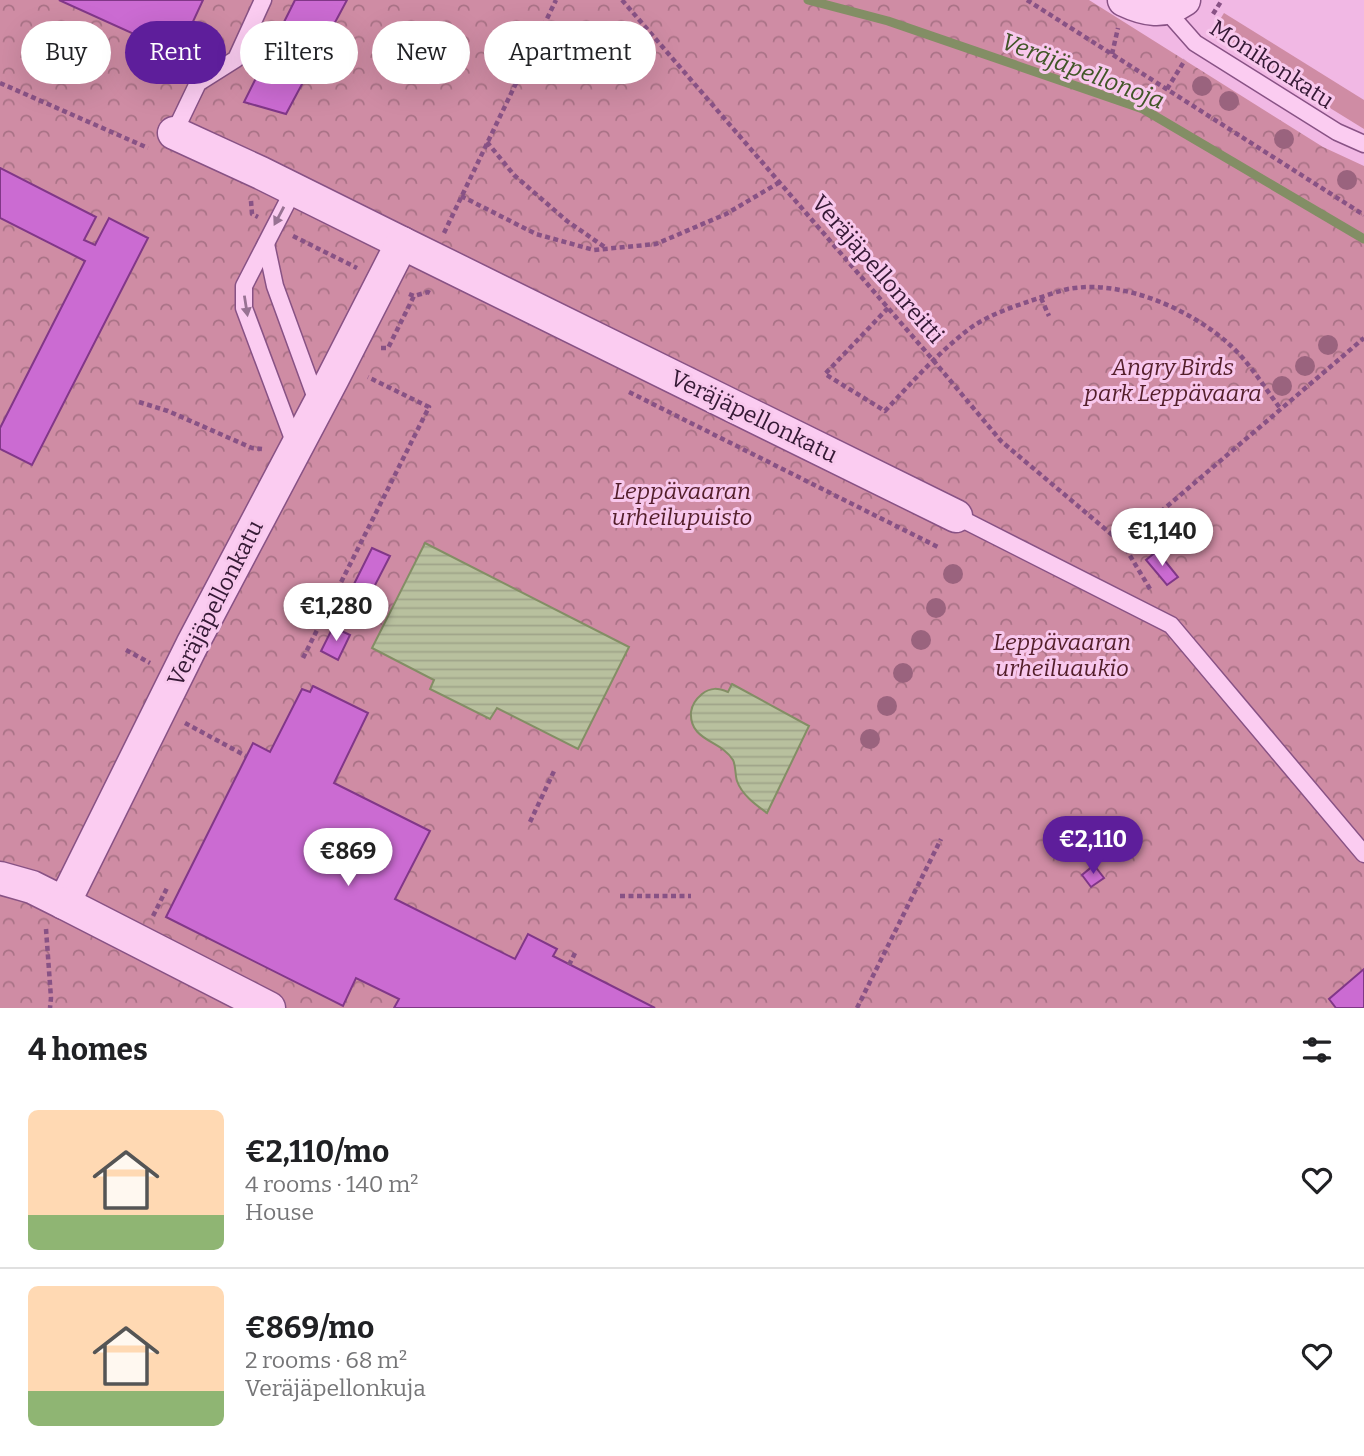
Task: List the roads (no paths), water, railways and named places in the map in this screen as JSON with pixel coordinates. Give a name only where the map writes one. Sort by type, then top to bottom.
[{"type":"street","points":[[1124,0],[1152,10],[1174,5]]},
{"type":"street","name":"Veräjäpellonkatu","points":[[164,142],[294,189],[956,516]]},
{"type":"street","name":"Veräjäpellonkatu","points":[[55,911],[402,243]]},
{"type":"street","points":[[0,878],[32,887],[55,911],[269,1008]]},
{"type":"lane","points":[[164,142],[198,83],[236,59],[263,0]]},
{"type":"lane","name":"Monikonkatu","points":[[1174,5],[1195,43],[1337,132],[1364,144]]},
{"type":"lane","points":[[292,454],[244,309],[244,286],[294,189]]},
{"type":"lane","points":[[266,244],[275,286],[318,405]]},
{"type":"lane","points":[[956,516],[1171,625],[1364,854]]},
{"type":"waterway","name":"Veräjäpellonoja","points":[[808,0],[888,21],[1143,109],[1364,239]]},
{"type":"park label","name":"Angry Birds park Leppävaara","points":[[1173,380]]},
{"type":"park label","name":"Leppävaaran urheilupuisto","points":[[682,504]]},
{"type":"park label","name":"Leppävaaran urheiluaukio","points":[[1062,655]]}]
